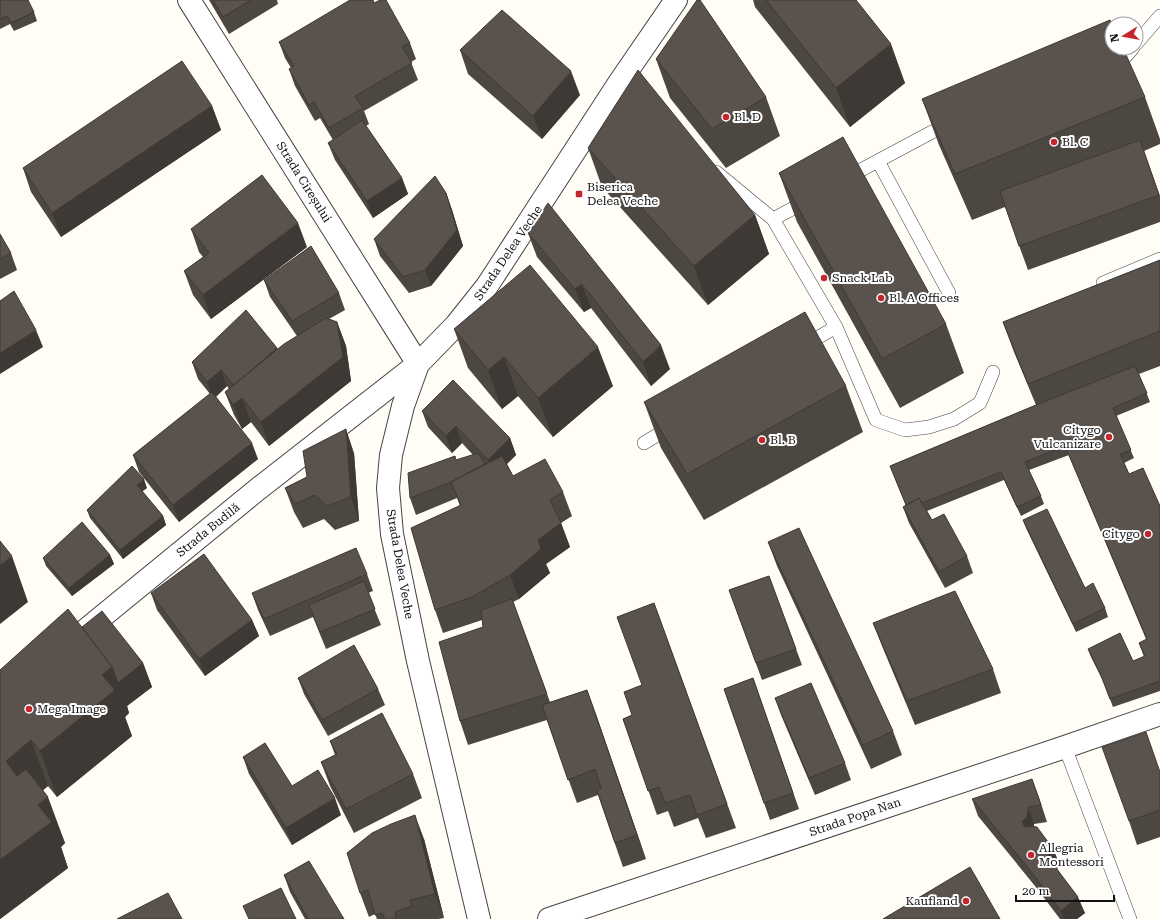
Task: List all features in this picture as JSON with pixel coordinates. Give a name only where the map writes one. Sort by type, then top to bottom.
[{"type":"street","name":"Strada Cireșului","points":[[189,0],[418,364]]},
{"type":"street","name":"Strada Delea Veche","points":[[479,919],[418,662],[392,534],[388,488],[391,455],[403,406],[418,364],[456,325],[487,286],[636,69],[676,0]]},
{"type":"street","name":"Strada Budilă","points":[[68,645],[258,490],[418,364]]},
{"type":"street","name":"Strada Popa Nan","points":[[550,919],[1160,714]]},
{"type":"lane","points":[[1144,35],[1160,16]]},
{"type":"lane","points":[[1103,66],[1126,56]]},
{"type":"lane","points":[[836,184],[932,132],[962,121]]},
{"type":"lane","points":[[878,161],[949,293]]},
{"type":"lane","points":[[710,167],[773,219],[836,327],[876,420],[905,430],[930,427],[954,418],[980,403],[993,372]]},
{"type":"lane","points":[[773,219],[815,196]]},
{"type":"lane","points":[[1094,286],[1160,259]]},
{"type":"lane","points":[[796,351],[836,327]]},
{"type":"lane","points":[[644,443],[683,419]]},
{"type":"lane","points":[[1065,747],[1130,919]]},
{"type":"building","points":[[0,0],[28,0],[34,12],[11,23],[7,16],[0,19]]},
{"type":"building","points":[[213,0],[251,0],[223,17]]},
{"type":"building","points":[[350,0],[373,0],[374,3],[380,0],[386,0],[410,43],[402,47],[412,63],[355,96],[363,108],[329,128],[314,102],[309,105],[289,69],[294,66],[279,42]]},
{"type":"building","points":[[697,0],[700,0],[766,97],[712,129],[656,59]]},
{"type":"building","points":[[766,0],[856,0],[891,44],[836,88]]},
{"type":"building","points":[[502,10],[571,71],[533,116],[460,50]]},
{"type":"building","points":[[1104,23],[1104,56],[1127,56],[1145,97],[955,174],[922,99]]},
{"type":"building","points":[[182,61],[212,106],[52,213],[23,168]]},
{"type":"building","points":[[638,70],[755,215],[694,266],[588,148]]},
{"type":"building","points":[[362,120],[402,178],[367,201],[328,143]]},
{"type":"building","name":"Bl. A Offices","points":[[843,137],[946,324],[882,359],[779,173]]},
{"type":"building","points":[[1140,140],[1159,195],[1019,246],[1000,191]]},
{"type":"building","points":[[262,175],[298,223],[203,295],[184,271],[209,253],[191,229]]},
{"type":"building","points":[[435,176],[446,193],[457,230],[425,270],[403,277],[374,239]]},
{"type":"building","points":[[548,203],[661,345],[643,362],[582,284],[575,289],[528,233]]},
{"type":"building","points":[[0,234],[11,253],[0,259]]},
{"type":"building","points":[[311,246],[339,293],[292,321],[264,280]]},
{"type":"building","points":[[1160,260],[1160,331],[1028,384],[1003,322]]},
{"type":"building","points":[[530,265],[598,347],[538,398],[504,357],[488,370],[454,329]]},
{"type":"building","points":[[14,291],[36,330],[0,353],[0,301]]},
{"type":"building","points":[[246,310],[277,348],[234,385],[221,370],[207,382],[192,362]]},
{"type":"building","points":[[805,312],[846,386],[687,474],[644,402]]},
{"type":"building","points":[[326,318],[337,322],[343,357],[261,422],[242,398],[233,405],[225,392],[284,344]]},
{"type":"building","points":[[1135,366],[1147,393],[1113,408],[1131,450],[1120,454],[1129,474],[1143,468],[1160,506],[1160,681],[1110,699],[1100,673],[1088,649],[1120,633],[1133,661],[1145,656],[1139,643],[1147,639],[1065,446],[1025,462],[1041,496],[1017,507],[1001,472],[922,503],[919,498],[906,505],[890,466],[1036,405]]},
{"type":"building","points":[[453,380],[510,438],[488,460],[456,426],[446,436],[422,411]]},
{"type":"building","points":[[212,392],[252,443],[173,505],[133,455]]},
{"type":"building","points":[[346,429],[351,497],[327,506],[315,495],[295,504],[285,488],[307,477],[303,451]]},
{"type":"building","points":[[478,453],[485,464],[451,482],[410,498],[408,473],[455,456],[456,460]]},
{"type":"building","points":[[502,456],[513,476],[545,459],[563,492],[550,500],[561,523],[538,540],[541,549],[510,575],[472,597],[435,610],[411,528],[461,505],[451,482]]},
{"type":"building","points":[[132,466],[144,479],[137,485],[163,516],[120,550],[87,510]]},
{"type":"building","points":[[919,498],[932,520],[944,514],[967,556],[939,572],[903,507]]},
{"type":"building","points":[[1047,509],[1085,588],[1093,583],[1105,608],[1073,624],[1023,520]]},
{"type":"building","points":[[82,522],[110,555],[69,588],[43,558]]},
{"type":"building","points":[[799,528],[893,731],[863,745],[768,542]]},
{"type":"building","points":[[0,541],[12,556],[0,565]]},
{"type":"building","points":[[356,548],[367,574],[264,619],[252,593]]},
{"type":"building","points":[[204,554],[252,620],[199,659],[151,593]]},
{"type":"building","points":[[769,576],[796,649],[756,663],[729,590]]},
{"type":"building","points":[[364,581],[375,609],[320,632],[309,605]]},
{"type":"building","points":[[955,591],[993,669],[907,701],[873,623]]},
{"type":"building","points":[[512,599],[547,694],[460,721],[439,642],[483,627],[481,610]]},
{"type":"building","points":[[654,603],[727,804],[697,815],[690,795],[665,803],[659,787],[648,791],[623,719],[632,715],[624,692],[642,685],[617,617]]},
{"type":"building","points":[[68,609],[112,667],[102,675],[115,690],[40,751],[31,740],[6,761],[17,776],[26,769],[48,797],[38,805],[52,822],[0,860],[0,670]]},
{"type":"building","points":[[102,611],[143,663],[118,683],[112,667],[82,627]]},
{"type":"building","points":[[354,645],[378,689],[322,720],[298,678]]},
{"type":"building","points":[[753,678],[793,793],[764,803],[724,689]]},
{"type":"building","points":[[811,683],[845,763],[809,778],[775,698]]},
{"type":"building","points":[[587,690],[637,835],[615,843],[597,790],[601,788],[595,769],[568,780],[542,705]]},
{"type":"building","points":[[382,713],[413,774],[346,809],[321,762],[337,754],[330,741]]},
{"type":"building","points":[[1146,732],[1160,772],[1160,810],[1129,821],[1102,747]]},
{"type":"building","points":[[265,743],[292,786],[318,770],[335,798],[286,828],[243,757]]},
{"type":"building","name":"Allegria Montessori","points":[[1032,779],[1041,805],[1028,807],[1026,818],[1022,822],[1025,827],[1037,827],[1054,850],[1047,856],[1078,897],[1061,911],[972,799]]},
{"type":"building","points":[[415,815],[435,894],[410,900],[412,906],[395,912],[396,918],[394,919],[385,919],[382,913],[375,915],[368,890],[360,893],[347,853],[372,833]]},
{"type":"building","points":[[309,861],[344,919],[308,919],[284,875]]},
{"type":"building","points":[[970,867],[1000,919],[883,919]]},
{"type":"building","points":[[281,888],[296,919],[249,919],[243,906]]},
{"type":"building","points":[[168,893],[182,919],[117,919]]},
{"type":"place","name":"Bl. D","points":[[726,117]]},
{"type":"place","name":"Bl. C","points":[[1054,142]]},
{"type":"place","name":"Biserica Delea Veche","points":[[579,194]]},
{"type":"place","name":"Snack Lab","points":[[824,278]]},
{"type":"place","name":"Bl. A Offices","points":[[881,298]]},
{"type":"place","name":"Citygo Vulcanizare","points":[[1109,437]]},
{"type":"place","name":"Bl. B","points":[[762,440]]},
{"type":"place","name":"Citygo","points":[[1148,534]]},
{"type":"place","name":"Mega Image","points":[[29,709]]},
{"type":"place","name":"Allegria Montessori","points":[[1031,855]]},
{"type":"place","name":"Kaufland","points":[[966,901]]}]
